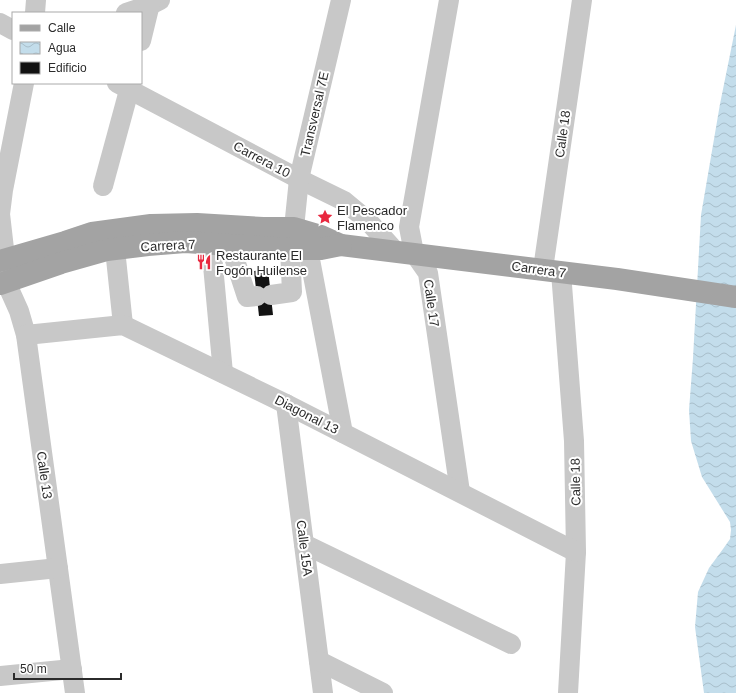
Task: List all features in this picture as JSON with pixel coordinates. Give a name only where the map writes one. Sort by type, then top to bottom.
[{"type":"main road","name":"Carrera 7","points":[[2,275],[65,242],[92,233],[151,225],[197,224],[263,228],[294,228],[322,236],[341,245]]},
{"type":"main road","name":"Carrera 7","points":[[2,275],[108,250],[148,245],[185,242],[321,249],[341,245],[617,279],[736,297]]},
{"type":"street","points":[[35,12],[36,0]]},
{"type":"street","name":"Transversal 7E","points":[[294,228],[299,179],[341,0]]},
{"type":"street","name":"Calle 17","points":[[449,0],[404,252],[428,273],[460,492]]},
{"type":"street","name":"Calle 18","points":[[568,693],[576,552],[574,441],[552,271],[582,0]]},
{"type":"street","points":[[129,12],[154,2]]},
{"type":"street","points":[[142,39],[154,2]]},
{"type":"street","points":[[0,23],[12,29]]},
{"type":"street","points":[[2,275],[0,214],[2,190],[24,84]]},
{"type":"street","points":[[103,186],[126,85]]},
{"type":"street","name":"Carrera 10","points":[[126,85],[299,179],[344,201],[404,252]]},
{"type":"street","points":[[221,244],[248,297],[292,292],[299,249]]},
{"type":"street","points":[[221,244],[223,373]]},
{"type":"street","points":[[26,335],[123,325],[115,249]]},
{"type":"street","points":[[299,249],[343,433]]},
{"type":"street","name":"Calle 13","points":[[2,275],[19,311],[26,335],[75,693]]},
{"type":"street","name":"Diagonal 13","points":[[123,325],[286,404],[576,552]]},
{"type":"street","name":"Calle 15A","points":[[286,404],[323,693]]},
{"type":"street","points":[[304,544],[511,644]]},
{"type":"street","points":[[0,574],[58,568]]},
{"type":"street","points":[[319,661],[383,693]]},
{"type":"street","points":[[0,676],[72,669]]},
{"type":"water","points":[[736,25],[736,693],[704,693],[695,627],[698,592],[709,568],[730,539],[731,530],[730,522],[702,477],[691,441],[689,410],[701,215],[720,104]]},
{"type":"building","points":[[268,269],[273,315],[259,316],[254,271]]},
{"type":"place","name":"El Pescador Flamenco","points":[[325,217]]},
{"type":"place","name":"Restaurante El Fogón Huilense","points":[[204,262]]}]
